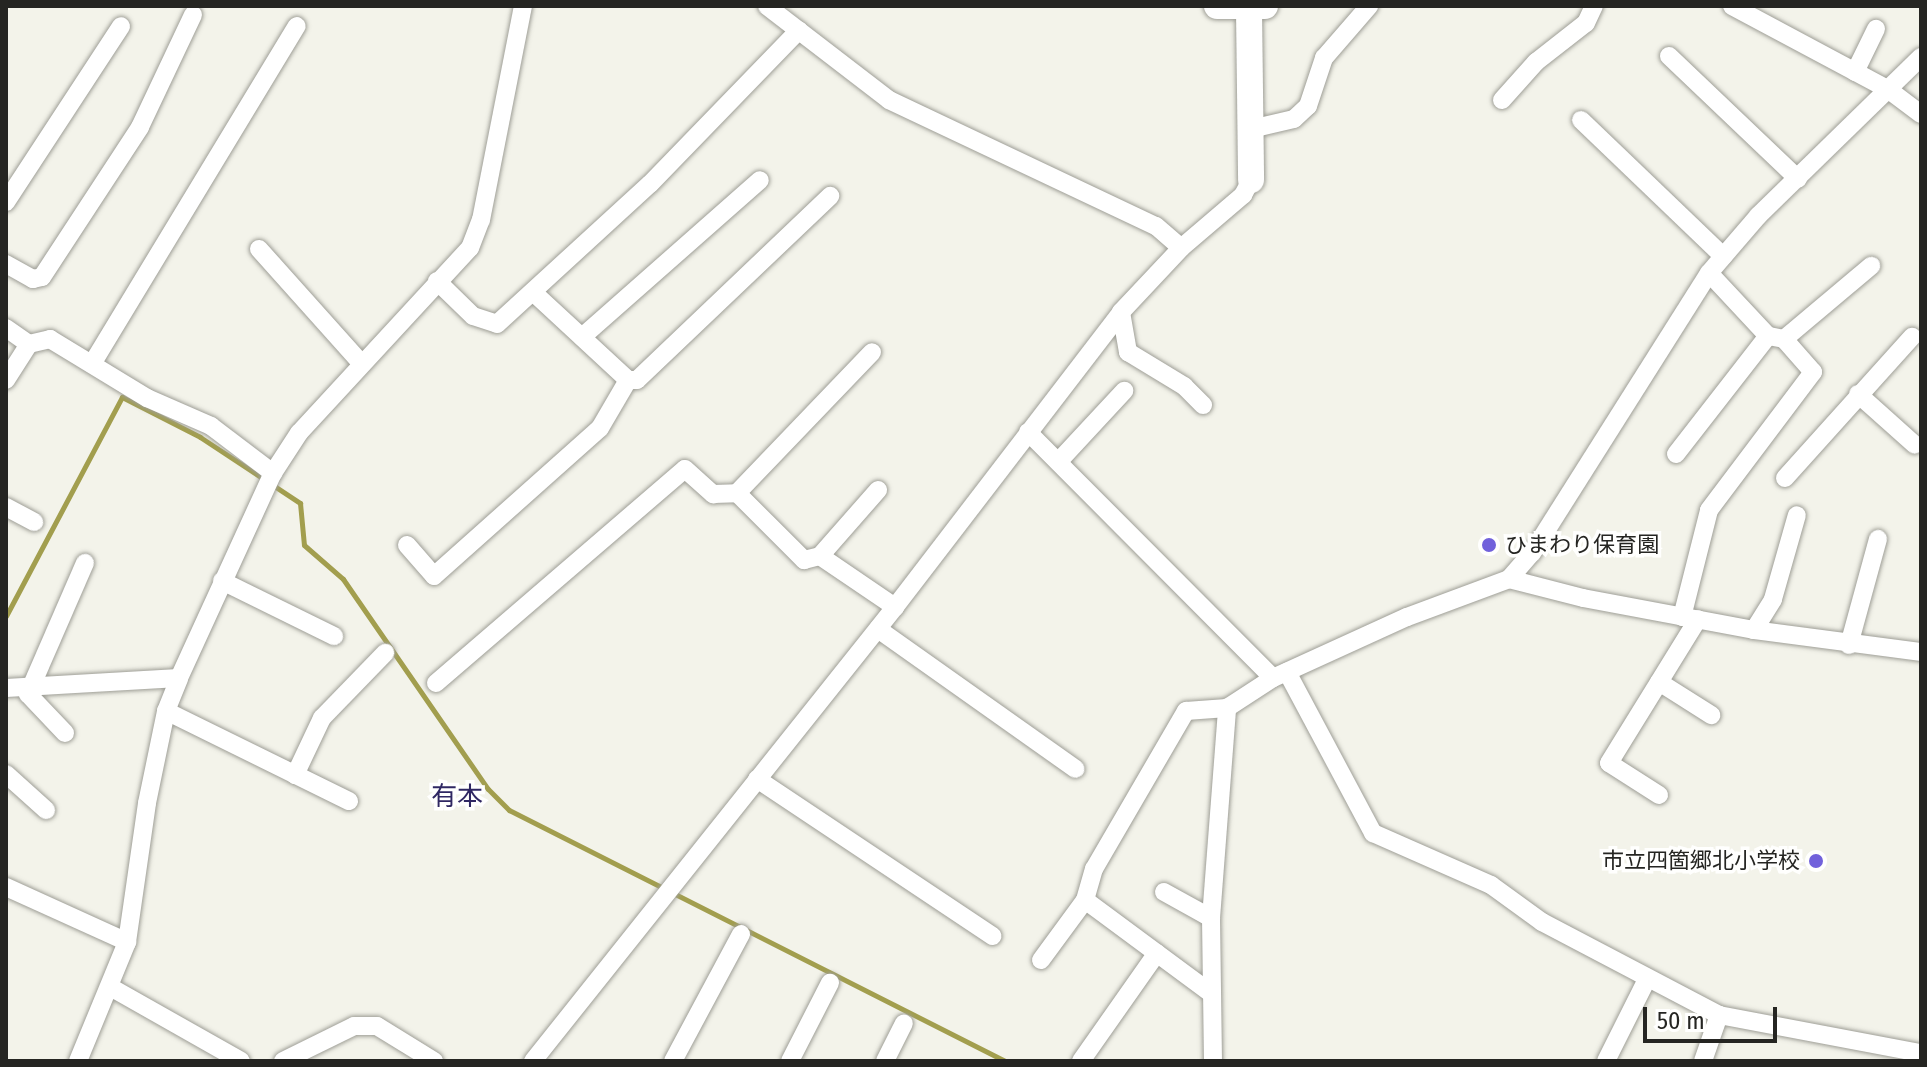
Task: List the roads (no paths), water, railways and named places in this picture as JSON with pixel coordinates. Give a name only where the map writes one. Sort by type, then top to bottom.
[{"type":"street","points":[[78,1061],[112,988],[127,942],[166,711],[179,678],[270,480],[360,362],[470,248],[481,220],[523,6]]},
{"type":"street","points":[[767,6],[889,100],[1156,226],[1181,248]]},
{"type":"street","points":[[533,1061],[878,629],[1121,312],[1181,248],[1243,195],[1251,180],[1257,8],[1217,6]]},
{"type":"street","points":[[1251,129],[1294,119],[1308,106],[1324,58],[1369,6]]},
{"type":"street","points":[[1502,100],[1536,62],[1586,23],[1594,6]]},
{"type":"street","points":[[1732,6],[1889,90],[1921,114]]},
{"type":"street","points":[[6,264],[33,279],[42,277],[140,127],[193,15]]},
{"type":"street","points":[[6,202],[121,26]]},
{"type":"street","points":[[92,364],[297,26]]},
{"type":"street","points":[[1855,72],[1876,29]]},
{"type":"street","points":[[437,281],[473,316],[497,324],[534,293],[799,30]]},
{"type":"street","points":[[1669,56],[1798,179]]},
{"type":"street","points":[[1041,960],[1085,900],[1094,869],[1186,711],[1227,708],[1280,675],[1407,617],[1509,579],[1532,553],[1709,273],[1921,57]]},
{"type":"street","points":[[1581,120],[1723,256]]},
{"type":"street","points":[[582,337],[760,180]]},
{"type":"street","points":[[534,293],[628,380],[637,380],[830,196]]},
{"type":"street","points":[[259,249],[360,362]]},
{"type":"street","points":[[1676,454],[1776,337],[1871,266]]},
{"type":"street","points":[[1659,795],[1609,763],[1659,682],[1690,618],[1709,510],[1813,372],[1709,273]]},
{"type":"street","points":[[1121,312],[1128,352],[1184,386],[1203,405]]},
{"type":"street","points":[[6,328],[29,344]]},
{"type":"street","points":[[1785,478],[1912,337]]},
{"type":"street","points":[[6,380],[29,344],[50,339],[147,398],[211,426],[270,480]]},
{"type":"street","points":[[436,683],[685,469],[713,494],[737,493],[872,352]]},
{"type":"street","points":[[407,545],[434,576],[600,428],[628,380]]},
{"type":"street","points":[[1059,461],[1124,391]]},
{"type":"street","points":[[1858,394],[1919,444]]},
{"type":"street","points":[[1028,432],[1280,675],[1373,833],[1491,885],[1542,922],[1719,1015],[1921,1053]]},
{"type":"street","points":[[737,493],[804,560],[820,556],[878,490]]},
{"type":"street","points":[[6,507],[34,522]]},
{"type":"street","points":[[1754,630],[1773,599],[1797,515]]},
{"type":"street","points":[[1849,645],[1878,539]]},
{"type":"street","points":[[820,556],[895,607]]},
{"type":"street","points":[[65,733],[28,694],[85,563]]},
{"type":"street","points":[[1509,579],[1754,630],[1849,645],[1921,652]]},
{"type":"street","points":[[222,581],[334,636]]},
{"type":"street","points":[[878,629],[1076,769]]},
{"type":"street","points":[[295,775],[322,718],[385,653]]},
{"type":"street","points":[[6,688],[179,678]]},
{"type":"street","points":[[1659,682],[1711,715]]},
{"type":"street","points":[[1213,1061],[1211,918],[1227,708]]},
{"type":"street","points":[[166,711],[349,801]]},
{"type":"street","points":[[6,774],[46,810]]},
{"type":"street","points":[[757,779],[992,936]]},
{"type":"street","points":[[6,887],[127,942]]},
{"type":"street","points":[[1164,892],[1211,918]]},
{"type":"street","points":[[1085,900],[1212,994]]},
{"type":"street","points":[[673,1061],[741,934]]},
{"type":"street","points":[[1081,1061],[1157,953]]},
{"type":"street","points":[[1606,1061],[1647,979]]},
{"type":"street","points":[[790,1061],[830,983]]},
{"type":"street","points":[[112,988],[241,1061]]},
{"type":"street","points":[[1703,1061],[1719,1015]]},
{"type":"street","points":[[887,1060],[904,1023]]},
{"type":"street","points":[[283,1061],[354,1026],[377,1026],[434,1061]]},
{"type":"waterway","points":[[6,616],[122,397],[200,437],[300,503],[304,545],[343,579],[488,789],[509,810],[1005,1061]]},
{"type":"place","name":"ひまわり保育園","points":[[1489,545]]},
{"type":"place","name":"市立四箇郷北小学校","points":[[1816,861]]},
{"type":"district","name":"有本","points":[[457,797]]}]
